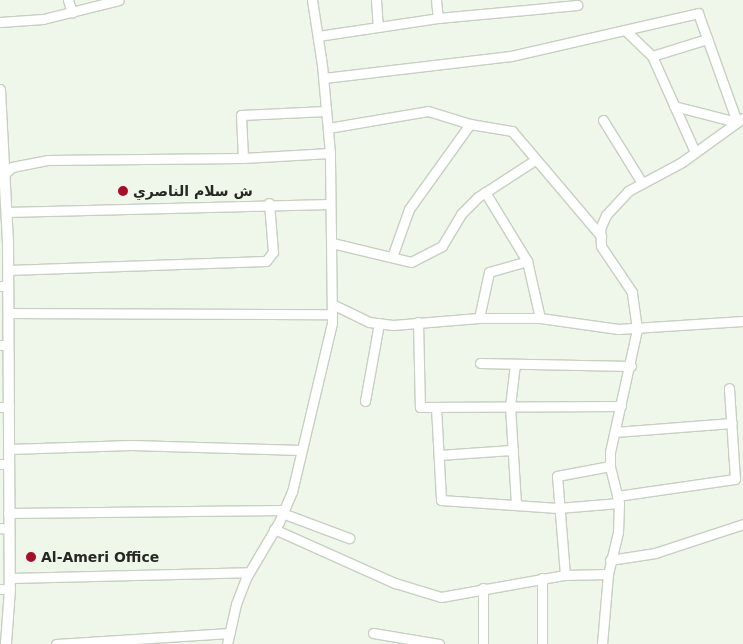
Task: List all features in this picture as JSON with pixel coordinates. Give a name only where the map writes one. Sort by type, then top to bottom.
[{"type":"street","points":[[68,0],[72,12]]},
{"type":"street","points":[[227,644],[236,604],[250,572],[292,492],[332,314],[330,153],[324,78],[312,0]]},
{"type":"street","points":[[376,0],[378,27]]},
{"type":"street","points":[[436,0],[438,18]]},
{"type":"street","points":[[0,22],[43,19],[114,1]]},
{"type":"street","points":[[318,36],[438,18],[577,5]]},
{"type":"street","points":[[324,78],[511,56],[698,13],[740,120]]},
{"type":"street","points":[[625,30],[652,56],[695,152]]},
{"type":"street","points":[[652,56],[707,39]]},
{"type":"street","points":[[0,90],[2,177],[8,270],[4,286],[8,313],[4,345],[4,407],[9,450],[4,464],[8,513],[4,528],[10,578],[5,589],[4,642]]},
{"type":"street","points":[[674,106],[740,120]]},
{"type":"street","points":[[243,158],[241,115],[326,110]]},
{"type":"street","points":[[328,128],[428,111],[470,124],[512,131],[601,236]]},
{"type":"street","points":[[603,120],[642,183]]},
{"type":"street","points":[[602,644],[610,560],[618,532],[618,499],[610,466],[615,432],[631,366],[637,329],[632,292],[601,246],[601,236],[606,215],[628,191],[695,152],[740,120]]},
{"type":"street","points":[[392,257],[409,210],[470,124]]},
{"type":"street","points":[[2,177],[12,166],[48,160],[243,158],[330,153]]},
{"type":"street","points":[[332,243],[411,262],[442,246],[461,214],[485,192],[535,160]]},
{"type":"street","points":[[485,192],[527,261],[540,318]]},
{"type":"street","points":[[4,217],[269,203],[330,204]]},
{"type":"street","points":[[8,270],[266,261],[273,252],[269,203]]},
{"type":"street","points":[[479,318],[489,272],[527,261]]},
{"type":"street","points":[[332,304],[379,323],[479,318],[540,318],[608,328],[637,329],[743,321]]},
{"type":"street","points":[[8,313],[332,314]]},
{"type":"street","points":[[418,322],[420,407],[621,406]]},
{"type":"street","points":[[365,401],[379,323]]},
{"type":"street","points":[[480,363],[631,366]]},
{"type":"street","points":[[515,364],[510,406],[516,503]]},
{"type":"street","points":[[436,407],[441,500],[516,503],[558,508],[735,479],[729,388]]},
{"type":"street","points":[[615,432],[732,423]]},
{"type":"street","points":[[9,450],[131,445],[301,450]]},
{"type":"street","points":[[439,455],[513,450]]},
{"type":"street","points":[[565,575],[558,508],[557,476],[610,466]]},
{"type":"street","points":[[8,513],[283,512],[349,538]]},
{"type":"street","points":[[610,560],[655,553],[743,524]]},
{"type":"street","points":[[274,528],[422,592],[441,597],[542,578],[565,575],[608,574]]},
{"type":"street","points":[[10,578],[250,572]]},
{"type":"street","points":[[542,578],[542,644]]},
{"type":"street","points":[[483,588],[483,644]]},
{"type":"street","points":[[56,644],[230,633]]},
{"type":"street","points":[[373,633],[439,644]]},
{"type":"place","name":"ش سلام الناصري","points":[[123,191]]},
{"type":"place","name":"Al-Ameri Office","points":[[31,557]]}]
